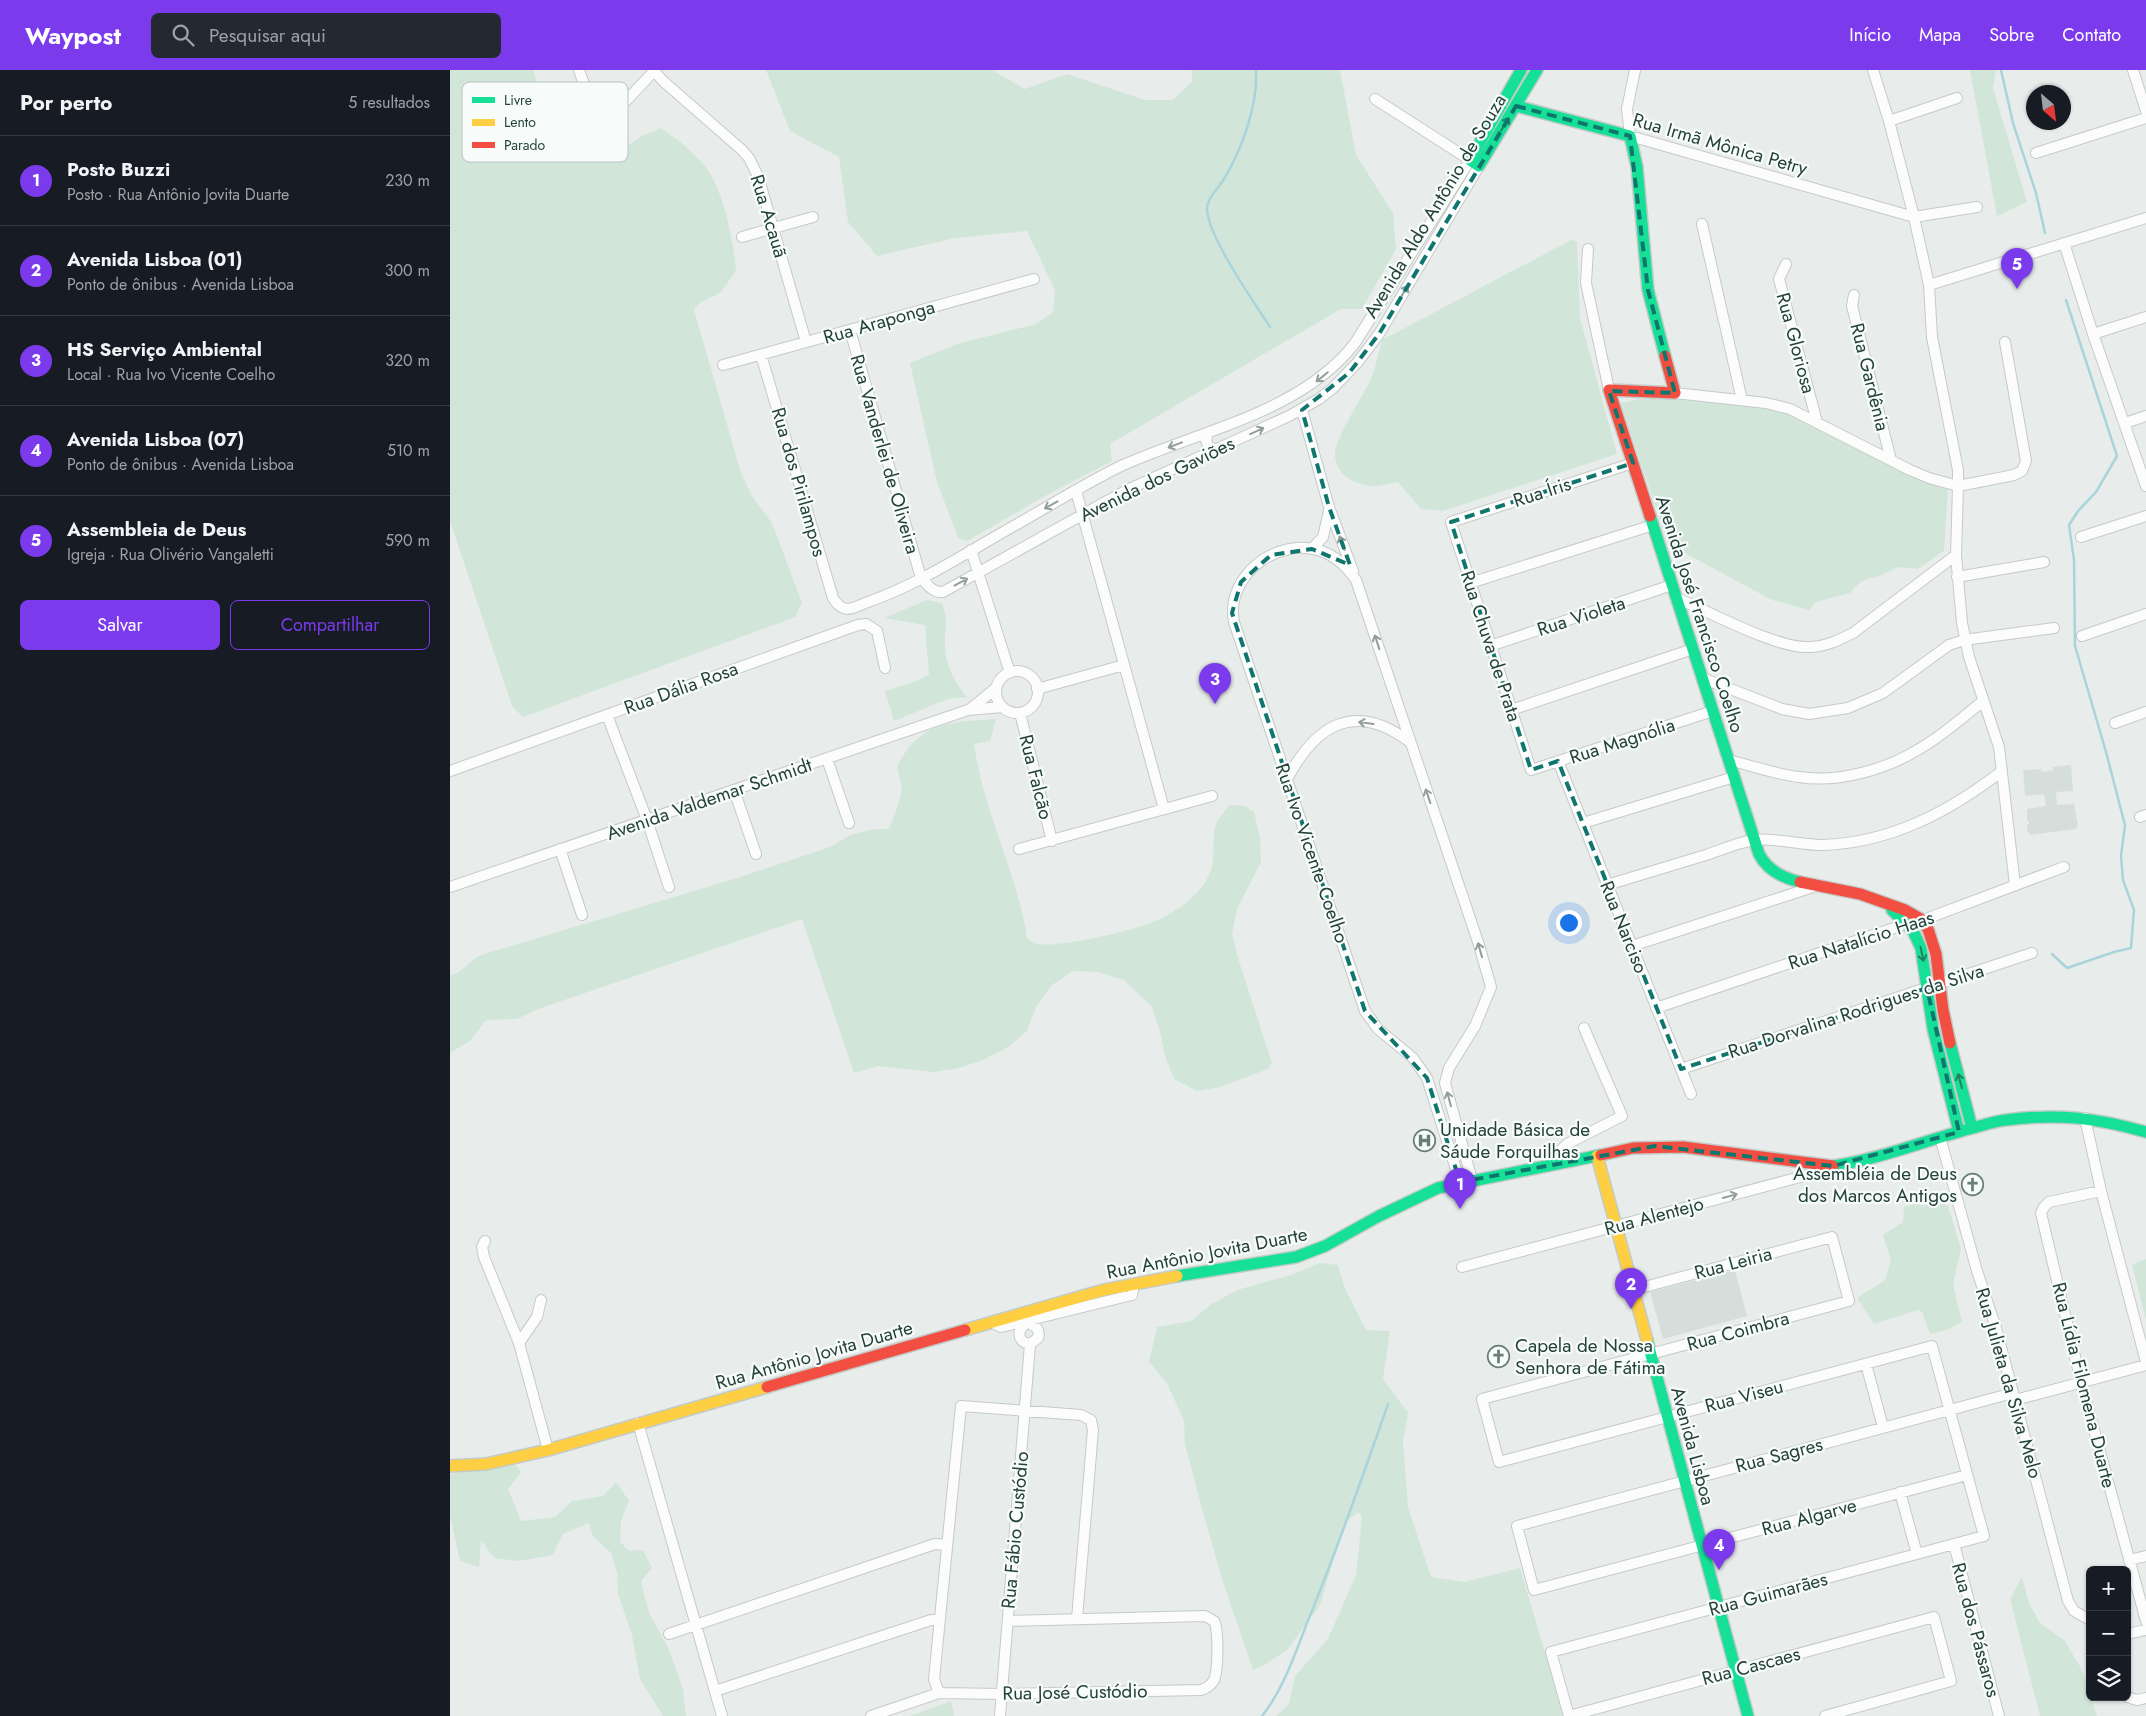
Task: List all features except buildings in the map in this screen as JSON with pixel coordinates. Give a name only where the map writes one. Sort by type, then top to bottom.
[{"type":"street","points":[[579,70],[583,82]]},
{"type":"street","points":[[628,99],[654,70]]},
{"type":"street","name":"Rua Acauã","points":[[654,70],[663,81],[749,158],[758,176],[806,342]]},
{"type":"street","name":"Avenida Aldo Antônio de Souza","points":[[1379,334],[1475,163],[1521,70]]},
{"type":"street","name":"Avenida Aldo Antônio de Souza","points":[[1365,327],[1475,163],[1516,106],[1537,70]]},
{"type":"street","points":[[1635,70],[1627,109],[1636,167],[1648,290],[1675,393]]},
{"type":"street","points":[[1873,70],[1914,217],[1929,285],[1932,337],[1958,470],[1956,555],[1964,640],[1999,747],[2015,885]]},
{"type":"street","points":[[2133,70],[2146,111]]},
{"type":"street","points":[[1888,121],[1957,98]]},
{"type":"street","points":[[1375,99],[1475,163]]},
{"type":"street","name":"Rua Irmã Mônica Petry","points":[[1516,106],[1630,136],[1914,217]]},
{"type":"street","points":[[2036,153],[2146,118]]},
{"type":"street","points":[[1914,217],[1977,207]]},
{"type":"street","points":[[742,237],[813,216]]},
{"type":"street","points":[[1929,285],[2146,218]]},
{"type":"street","points":[[1702,224],[1742,400]]},
{"type":"street","points":[[2064,243],[2093,334],[2146,486]]},
{"type":"street","name":"Avenida José Francisco Coelho","points":[[1588,249],[1586,283],[1609,390],[1734,777],[1764,861],[1773,871],[1788,878],[1816,886],[1850,891],[1904,909],[1921,920]]},
{"type":"street","name":"Rua Gloriosa","points":[[1786,264],[1779,279],[1818,422]]},
{"type":"street","name":"Rua Araponga","points":[[724,365],[1034,279]]},
{"type":"street","name":"Rua Gardênia","points":[[1854,295],[1852,306],[1891,460]]},
{"type":"street","points":[[2093,334],[2146,317]]},
{"type":"street","name":"Avenida dos Gaviões","points":[[841,607],[847,609],[874,600],[921,578],[1120,467],[1209,432],[1302,391],[1337,364],[1365,327]]},
{"type":"street","name":"Rua Vanderlei de Oliveira","points":[[850,330],[921,578]]},
{"type":"street","name":"Avenida dos Gaviões","points":[[921,578],[938,593],[943,592],[1127,490],[1302,410],[1333,388],[1349,373],[1379,334]]},
{"type":"street","points":[[1609,390],[1675,393],[1742,400],[1790,409],[1929,478],[1958,486],[2014,475],[2022,471],[2026,461],[2005,342]]},
{"type":"street","name":"Rua dos Pirilampos","points":[[762,355],[832,598],[841,607]]},
{"type":"street","points":[[1337,364],[1346,366],[1349,373]]},
{"type":"street","name":"Rua Ivo Vicente Coelho","points":[[1302,410],[1329,507],[1356,580],[1479,945],[1491,987],[1475,1026],[1446,1074]]},
{"type":"street","points":[[2125,423],[2146,416]]},
{"type":"street","points":[[1209,432],[1206,440],[1208,446],[1216,450]]},
{"type":"street","name":"Rua Íris","points":[[1451,522],[1633,463]]},
{"type":"street","points":[[1076,491],[1164,810]]},
{"type":"street","name":"Rua Ivo Vicente Coelho","points":[[1312,549],[1323,537],[1328,522],[1329,507]]},
{"type":"street","points":[[2081,537],[2146,516]]},
{"type":"street","name":"Rua Chuva de Prata","points":[[1451,522],[1530,770]]},
{"type":"street","points":[[1470,583],[1653,525]]},
{"type":"street","name":"Rua Ivo Vicente Coelho","points":[[1356,580],[1349,570],[1332,556],[1312,549],[1300,548],[1279,552],[1257,564],[1241,582],[1235,592],[1232,613],[1238,637],[1365,1011],[1378,1028],[1413,1058],[1427,1078],[1460,1182]]},
{"type":"street","points":[[971,550],[977,574],[1010,673]]},
{"type":"street","points":[[1676,598],[1774,640],[1800,647],[1820,646],[1852,633],[1956,555]]},
{"type":"street","points":[[1957,577],[2044,562]]},
{"type":"street","name":"Rua Violeta","points":[[1490,646],[1672,585]]},
{"type":"street","points":[[2082,636],[2146,614]]},
{"type":"street","name":"Rua Dália Rosa","points":[[450,771],[858,625],[866,624],[877,631],[885,668]]},
{"type":"street","points":[[1702,678],[1782,709],[1809,714],[1826,713],[1848,708],[1883,692],[1949,645],[1964,640],[2054,628]]},
{"type":"street","points":[[1511,710],[1693,649]]},
{"type":"street","points":[[1037,689],[1124,665]]},
{"type":"street","points":[[968,710],[996,688],[999,682],[1010,673],[1017,672],[1030,676],[1037,689],[1037,695],[1032,707],[1020,713],[1007,711],[998,702],[996,688]]},
{"type":"street","points":[[1729,760],[1798,777],[1830,778],[1856,773],[1912,754],[1935,739],[1983,701]]},
{"type":"street","points":[[968,710],[1002,707]]},
{"type":"street","name":"Avenida Valdemar Schmidt","points":[[450,887],[968,710]]},
{"type":"street","name":"Rua Magnólia","points":[[1530,770],[1713,711]]},
{"type":"street","points":[[2116,723],[2146,712]]},
{"type":"street","name":"Rua Falcão","points":[[1020,713],[1052,841]]},
{"type":"street","points":[[607,715],[647,820],[669,887]]},
{"type":"street","points":[[1287,780],[1302,753],[1312,741],[1328,729],[1340,724],[1352,722],[1380,726],[1399,734],[1410,742]]},
{"type":"street","points":[[827,758],[849,823]]},
{"type":"street","name":"Rua Narciso","points":[[1558,761],[1691,1094]]},
{"type":"street","points":[[1607,885],[1755,840],[1822,845],[1851,842],[1880,835],[1916,824],[1947,809],[1975,792],[2002,771]]},
{"type":"street","points":[[1583,823],[1734,777]]},
{"type":"street","points":[[734,790],[756,854]]},
{"type":"street","points":[[1019,849],[1212,796]]},
{"type":"street","points":[[560,850],[582,915]]},
{"type":"street","name":"Rua Natalício Haas","points":[[1656,1008],[1907,923],[1921,920],[2064,867]]},
{"type":"street","points":[[1632,946],[1816,886]]},
{"type":"street","name":"Avenida José Francisco Coelho","points":[[1884,902],[1917,935],[1927,976],[1933,1029],[1959,1132]]},
{"type":"street","points":[[1921,920],[1932,942],[1940,974],[1945,1020],[1972,1128]]},
{"type":"street","name":"Rua Dorvalina Rodrigues da Silva","points":[[1681,1070],[2032,953]]},
{"type":"street","points":[[1563,1163],[1561,1150],[1566,1144],[1622,1116],[1584,1028]]},
{"type":"street","points":[[1427,1078],[1446,1074],[1446,1088],[1472,1180]]},
{"type":"street","name":"Rua Antônio Jovita Duarte","points":[[450,1466],[486,1464],[548,1450],[1097,1292],[1303,1255],[1325,1246],[1420,1195],[1460,1182],[1633,1148],[1670,1146],[1823,1166],[1845,1165],[2006,1120],[2064,1116],[2106,1121],[2146,1132]]},
{"type":"street","points":[[2085,1118],[2101,1191],[2146,1364]]},
{"type":"street","name":"Rua Julieta da Silva Melo","points":[[1940,1137],[2014,1396],[2068,1600],[2074,1610],[2086,1618]]},
{"type":"street","name":"Avenida Lisboa","points":[[1597,1156],[1748,1716]]},
{"type":"street","points":[[1781,1161],[1787,1170],[1788,1177],[1785,1181]]},
{"type":"street","name":"Rua Alentejo","points":[[1462,1267],[1845,1165]]},
{"type":"street","name":"Rua Lídia Filomena Duarte","points":[[2101,1191],[2049,1202],[2044,1207],[2042,1213],[2081,1382],[2146,1621]]},
{"type":"street","name":"Rua Leiria","points":[[1633,1290],[1832,1237],[1849,1301]]},
{"type":"street","points":[[485,1241],[482,1246],[484,1257],[519,1343],[548,1450]]},
{"type":"street","points":[[990,1322],[1001,1327],[1028,1322],[1132,1295],[1134,1284]]},
{"type":"street","points":[[519,1343],[537,1317],[541,1300]]},
{"type":"street","name":"Rua Coimbra","points":[[1499,1462],[1482,1399],[1849,1301]]},
{"type":"street","name":"Rua Fábio Custódio","points":[[1000,1716],[1030,1344],[1021,1340],[1019,1333],[1028,1322]]},
{"type":"street","name":"Rua Viseu","points":[[1499,1462],[1932,1346],[1949,1410]]},
{"type":"street","points":[[1866,1364],[1883,1427]]},
{"type":"street","name":"Rua Sagres","points":[[1534,1590],[1517,1526],[1949,1410],[2081,1382],[2146,1364]]},
{"type":"street","points":[[939,1693],[934,1678],[961,1406],[1081,1416],[1091,1420],[1093,1426],[1077,1619],[1008,1621]]},
{"type":"street","points":[[1949,1410],[1967,1474]]},
{"type":"street","points":[[638,1423],[722,1716]]},
{"type":"street","name":"Rua Algarve","points":[[1534,1590],[1967,1474]]},
{"type":"street","name":"Rua Guimarães","points":[[1569,1716],[1552,1652],[1984,1536],[1967,1474]]},
{"type":"street","points":[[1900,1492],[1917,1554]]},
{"type":"street","points":[[670,1634],[935,1544],[947,1545]]},
{"type":"street","name":"Rua dos Pássaros","points":[[1954,1544],[1999,1716]]},
{"type":"street","points":[[2129,1560],[2146,1556]]},
{"type":"street","name":"Rua José Custódio","points":[[871,1716],[939,1693],[1002,1694],[1201,1690],[1210,1686],[1215,1676],[1217,1630],[1214,1621],[1205,1616],[1077,1619]]},
{"type":"street","name":"Rua Cascaes","points":[[1569,1716],[1934,1617],[1951,1681],[1825,1716]]},
{"type":"street","points":[[715,1691],[931,1620],[940,1620]]},
{"type":"street","points":[[2131,1633],[2146,1630]]},
{"type":"street","points":[[2131,1698],[2137,1700],[2146,1698]]},
{"type":"highlighted area","points":[[1516,106],[1630,136],[1648,290],[1675,393],[1609,391],[1633,463],[1451,522],[1531,770],[1558,761],[1681,1069],[1927,988],[1959,1132],[1833,1166],[1655,1146],[1460,1182],[1427,1078],[1365,1011],[1232,613],[1241,582],[1271,555],[1312,549],[1350,565],[1329,507],[1302,410],[1349,373],[1379,334]]},
{"type":"shaded area","points":[[2071,765],[2073,791],[2056,792],[2057,805],[2074,804],[2078,825],[2076,829],[2031,835],[2027,831],[2029,821],[2027,821],[2027,809],[2046,806],[2044,794],[2025,796],[2023,770],[2041,769],[2042,772],[2053,770],[2053,767]]},
{"type":"shaded area","points":[[1735,1270],[1747,1316],[1663,1339],[1650,1292]]},
{"type":"green space","points":[[450,70],[533,70],[537,82],[462,82],[462,162],[628,162],[628,146],[642,136],[661,128],[678,140],[703,164],[717,186],[733,245],[736,271],[721,292],[699,303],[694,310],[741,473],[752,496],[772,523],[802,603],[795,617],[523,717],[512,706],[450,521]]},
{"type":"green space","points":[[766,70],[992,70],[1025,89],[1067,74],[1145,100],[1173,100],[1193,81],[1191,70],[1340,70],[1356,155],[1393,213],[1396,249],[1362,309],[1341,309],[1110,444],[1112,461],[1047,495],[967,541],[958,538],[937,482],[910,363],[957,344],[1036,324],[1053,312],[1055,290],[1027,231],[955,238],[877,256],[848,222],[839,157],[790,131]]},
{"type":"green space","points":[[1970,70],[1996,70],[1993,88],[2027,202],[1997,216]]},
{"type":"green space","points":[[1573,239],[1577,242],[1580,318],[1617,454],[1443,511],[1421,509],[1398,482],[1378,486],[1365,485],[1352,481],[1342,473],[1336,461],[1336,447],[1372,376],[1382,340]]},
{"type":"green space","points":[[1640,399],[1721,402],[1764,408],[1783,413],[1818,428],[1909,475],[1948,490],[1944,551],[1918,569],[1898,567],[1875,578],[1860,582],[1850,593],[1816,602],[1809,610],[1772,600],[1668,544],[1621,403]]},
{"type":"green space","points":[[927,600],[942,603],[945,615],[945,650],[948,663],[956,681],[967,697],[948,699],[894,721],[885,691],[929,675],[925,625],[884,618]]},
{"type":"green space","points":[[996,719],[990,741],[974,744],[978,769],[1016,889],[1027,938],[1034,943],[1047,945],[1061,944],[1095,938],[1143,926],[1169,914],[1192,898],[1208,877],[1212,865],[1216,825],[1229,805],[1245,806],[1254,812],[1260,837],[1261,862],[1237,909],[1232,934],[1272,1063],[1268,1069],[1221,1087],[1197,1091],[1174,1079],[1165,1056],[1152,1007],[1124,980],[1098,972],[1073,971],[1052,985],[1036,1007],[1027,1031],[1007,1048],[983,1060],[959,1068],[933,1072],[878,1066],[854,1073],[802,919],[541,1008],[517,1019],[486,1020],[470,1041],[450,1053],[450,975],[459,972],[478,956],[737,878],[830,847],[850,835],[874,829],[888,829],[895,815],[902,790],[897,766],[910,746],[918,738],[938,727],[961,722]]},
{"type":"green space","points":[[1935,1200],[1948,1206],[1961,1249],[1953,1284],[1962,1322],[1947,1330],[1930,1334],[1922,1312],[1918,1310],[1874,1324],[1857,1298],[1885,1280],[1891,1260],[1883,1235],[1903,1222],[1904,1207],[1916,1203],[1924,1206]]},
{"type":"green space","points":[[2146,1259],[2146,1320],[2132,1265]]},
{"type":"green space","points":[[1320,1263],[1338,1265],[1345,1289],[1366,1330],[1390,1331],[1383,1379],[1408,1413],[1403,1442],[1408,1507],[1431,1577],[1464,1582],[1520,1568],[1564,1716],[1276,1716],[1289,1704],[1295,1676],[1328,1639],[1356,1575],[1362,1517],[1358,1512],[1344,1524],[1320,1605],[1287,1650],[1263,1666],[1253,1670],[1224,1585],[1202,1509],[1185,1444],[1184,1421],[1167,1383],[1149,1362],[1157,1327],[1191,1321],[1210,1305],[1237,1290],[1291,1275]]},
{"type":"green space","points":[[516,1465],[521,1473],[508,1489],[521,1521],[555,1517],[572,1501],[603,1496],[616,1482],[629,1501],[621,1520],[620,1542],[630,1551],[643,1550],[652,1568],[641,1581],[649,1613],[668,1647],[683,1689],[686,1716],[663,1716],[640,1679],[632,1635],[618,1594],[617,1572],[611,1553],[593,1536],[589,1523],[563,1534],[553,1555],[518,1561],[494,1558],[481,1540],[479,1567],[460,1561],[450,1516],[450,1474]]},
{"type":"green space","points":[[2022,1577],[2029,1603],[2040,1623],[2064,1640],[2081,1668],[2086,1683],[2086,1701],[2092,1701],[2097,1716],[2040,1716],[2010,1599]]},
{"type":"green space","points":[[951,1701],[954,1716],[910,1716]]},
{"type":"waterway","points":[[1256,70],[1252,112],[1243,141],[1231,167],[1209,201],[1207,209],[1209,221],[1223,252],[1270,327]]},
{"type":"waterway","points":[[2001,70],[2013,123],[2036,193],[2045,233]]},
{"type":"waterway","points":[[2052,954],[2067,968],[2131,948],[2134,910],[2123,880],[2121,856],[2125,825],[2075,646],[2074,560],[2069,525],[2078,511],[2096,492],[2117,456],[2066,300]]},
{"type":"waterway","points":[[1262,1716],[1276,1695],[1293,1659],[1339,1542],[1388,1404]]},
{"type":"traffic: fast","points":[[1521,70],[1470,160],[1479,166],[1537,70]]},
{"type":"traffic: fast","points":[[1516,106],[1630,136],[1637,167],[1648,290],[1665,356]]},
{"type":"traffic: fast","points":[[1650,516],[1759,854],[1771,869],[1800,882]]},
{"type":"traffic: fast","points":[[1892,910],[1913,931],[1921,948],[1933,1029],[1959,1132]]},
{"type":"traffic: fast","points":[[1950,1043],[1972,1128]]},
{"type":"traffic: fast","points":[[1833,1166],[1867,1159],[2006,1120],[2043,1117],[2077,1118],[2110,1123],[2146,1132]]},
{"type":"traffic: fast","points":[[1177,1276],[1296,1257],[1325,1246],[1379,1216],[1438,1188],[1601,1155]]},
{"type":"traffic: fast","points":[[1647,1340],[1748,1716]]},
{"type":"traffic: slow","points":[[1597,1156],[1647,1340]]},
{"type":"traffic: slow","points":[[965,1330],[1104,1290],[1177,1276]]},
{"type":"traffic: slow","points":[[450,1466],[486,1464],[548,1450],[767,1387]]},
{"type":"traffic: jam","points":[[1650,516],[1609,390],[1675,393],[1665,356]]},
{"type":"traffic: jam","points":[[1800,882],[1860,894],[1905,910],[1921,919],[1928,929],[1936,954],[1943,1010],[1950,1043]]},
{"type":"traffic: jam","points":[[1601,1155],[1633,1148],[1683,1147],[1833,1166]]},
{"type":"traffic: jam","points":[[767,1387],[965,1330]]},
{"type":"place","name":"Assembleia de Deus","points":[[2017,289]]},
{"type":"place","name":"HS Serviço Ambiental","points":[[1215,704]]},
{"type":"place","name":"Unidade Básica de Sáude Forquilhas","points":[[1424,1140]]},
{"type":"place","name":"Assembléia de Deus dos Marcos Antigos","points":[[1973,1184]]},
{"type":"place","name":"Posto Buzzi","points":[[1460,1209]]},
{"type":"place","name":"Avenida Lisboa (01)","points":[[1631,1309]]},
{"type":"place","name":"Capela de Nossa Senhora de Fátima","points":[[1499,1356]]},
{"type":"place","name":"Avenida Lisboa (07)","points":[[1719,1570]]}]
